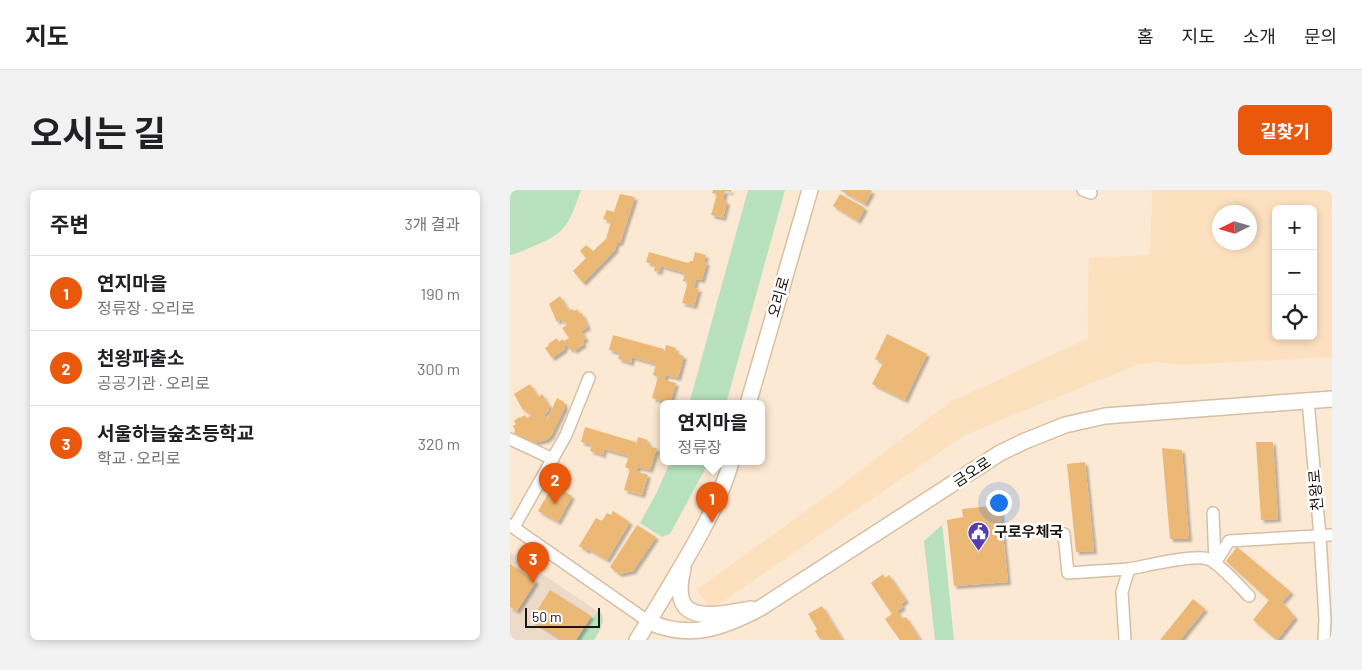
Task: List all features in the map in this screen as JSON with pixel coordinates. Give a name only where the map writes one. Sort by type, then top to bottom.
[{"type":"main road","name":"오리로","points":[[749,400],[810,190]]},
{"type":"main road","name":"금오로","points":[[649,622],[659,630],[669,634],[694,637],[716,631],[762,607],[1000,453],[1044,433],[1085,420],[1105,416],[1332,399]]},
{"type":"main road","points":[[637,640],[685,560],[716,501],[730,465]]},
{"type":"main road","points":[[685,560],[680,580],[680,589],[686,605],[693,612],[708,616],[762,607]]},
{"type":"street","points":[[589,378],[566,434],[553,459],[512,526],[649,622]]},
{"type":"street","name":"천왕로","points":[[1308,400],[1326,618],[1324,640]]},
{"type":"street","points":[[510,440],[553,459]]},
{"type":"street","points":[[1212,513],[1215,564]]},
{"type":"street","points":[[1064,534],[1068,574],[1129,569],[1180,559],[1207,558],[1249,596]]},
{"type":"street","points":[[1215,564],[1229,541],[1332,535]]},
{"type":"street","points":[[1125,640],[1122,592],[1129,569]]},
{"type":"shaded area","points":[[1152,190],[1332,190],[1332,357],[1182,365],[1156,362],[1136,365],[965,435],[712,609],[696,590],[835,490],[950,402],[1089,338],[1087,324],[1089,258],[1150,255]]},
{"type":"shaded area","points":[[510,552],[603,615],[582,640],[510,640]]},
{"type":"green space","points":[[510,190],[581,190],[574,210],[566,224],[555,236],[510,255]]},
{"type":"green space","points":[[748,190],[785,190],[727,400],[690,400]]},
{"type":"green space","points":[[669,465],[707,465],[670,534],[662,537],[640,523]]},
{"type":"green space","points":[[942,525],[954,640],[935,640],[924,541]]},
{"type":"green space","points":[[599,610],[603,622],[594,640],[575,640]]},
{"type":"building","points":[[713,190],[731,190],[731,192],[725,191],[723,200],[727,202],[723,218],[711,215],[717,194],[712,193]]},
{"type":"building","points":[[840,190],[870,190],[872,191],[865,204]]},
{"type":"building","points":[[620,194],[635,197],[620,243],[617,243],[616,249],[583,283],[573,271],[586,258],[580,251],[586,245],[593,251],[606,239],[611,222],[603,219],[607,210],[614,212]]},
{"type":"building","points":[[840,194],[865,208],[858,221],[833,206]]},
{"type":"building","points":[[649,252],[688,263],[693,261],[695,252],[706,255],[704,262],[707,262],[702,280],[696,279],[694,288],[699,289],[694,306],[682,303],[688,282],[683,281],[685,273],[661,266],[659,272],[654,271],[655,265],[646,262]]},
{"type":"building","points":[[560,296],[569,311],[577,309],[580,314],[582,313],[588,327],[581,331],[586,339],[582,341],[584,344],[574,351],[572,348],[570,350],[567,345],[564,347],[565,349],[552,358],[545,348],[548,344],[557,338],[559,342],[569,338],[562,328],[567,325],[561,319],[557,322],[549,304]]},
{"type":"building","points":[[887,334],[927,354],[905,400],[872,384],[883,363],[875,359]]},
{"type":"building","points":[[613,335],[664,349],[663,357],[666,345],[676,348],[675,351],[678,354],[684,356],[678,378],[666,375],[664,380],[676,383],[671,400],[652,398],[658,377],[653,375],[656,364],[632,357],[631,363],[618,359],[620,353],[609,350]]},
{"type":"building","points":[[530,384],[538,397],[542,394],[550,407],[549,411],[544,414],[547,419],[545,420],[546,422],[557,398],[564,402],[565,407],[551,436],[546,440],[533,443],[514,433],[513,426],[516,424],[514,421],[519,417],[525,415],[527,418],[531,416],[530,413],[528,414],[523,410],[514,394]]},
{"type":"building","points":[[585,427],[636,442],[635,449],[638,437],[648,440],[647,443],[650,444],[650,447],[657,448],[650,470],[638,467],[636,471],[648,475],[642,495],[624,490],[630,469],[625,467],[629,456],[604,449],[603,455],[590,451],[592,445],[581,442]]},
{"type":"building","points":[[1256,442],[1273,442],[1278,519],[1261,520]]},
{"type":"building","points":[[1162,448],[1182,450],[1189,539],[1170,539]]},
{"type":"building","points":[[1085,462],[1094,551],[1076,552],[1067,464]]},
{"type":"building","points":[[553,485],[572,496],[558,522],[538,511]]},
{"type":"building","name":"구로우체국","points":[[1000,505],[1008,582],[954,586],[947,520],[963,517],[962,509]]},
{"type":"building","points":[[613,511],[630,522],[607,560],[579,546],[596,518],[602,521],[607,513],[611,515]]},
{"type":"building","points":[[637,525],[656,537],[633,571],[619,574],[610,567]]},
{"type":"building","points":[[1237,547],[1291,592],[1282,602],[1295,617],[1277,640],[1253,620],[1269,600],[1226,561]]},
{"type":"building","points":[[510,564],[536,581],[517,611],[510,607]]},
{"type":"building","points":[[883,574],[885,578],[889,575],[906,600],[901,604],[903,607],[897,611],[902,619],[906,617],[919,640],[900,640],[885,619],[892,614],[871,583]]},
{"type":"building","points":[[550,590],[591,616],[576,640],[562,640],[531,620]]},
{"type":"building","points":[[1193,599],[1205,609],[1180,640],[1160,640]]},
{"type":"building","points":[[822,606],[843,640],[823,640],[822,638],[820,639],[815,631],[817,629],[808,614]]},
{"type":"place","name":"천왕파출소","points":[[555,504]]},
{"type":"place","name":"연지마을","points":[[712,523]]},
{"type":"place","name":"구로우체국","points":[[978,551]]},
{"type":"place","name":"서울하늘숲초등학교","points":[[533,583]]}]
